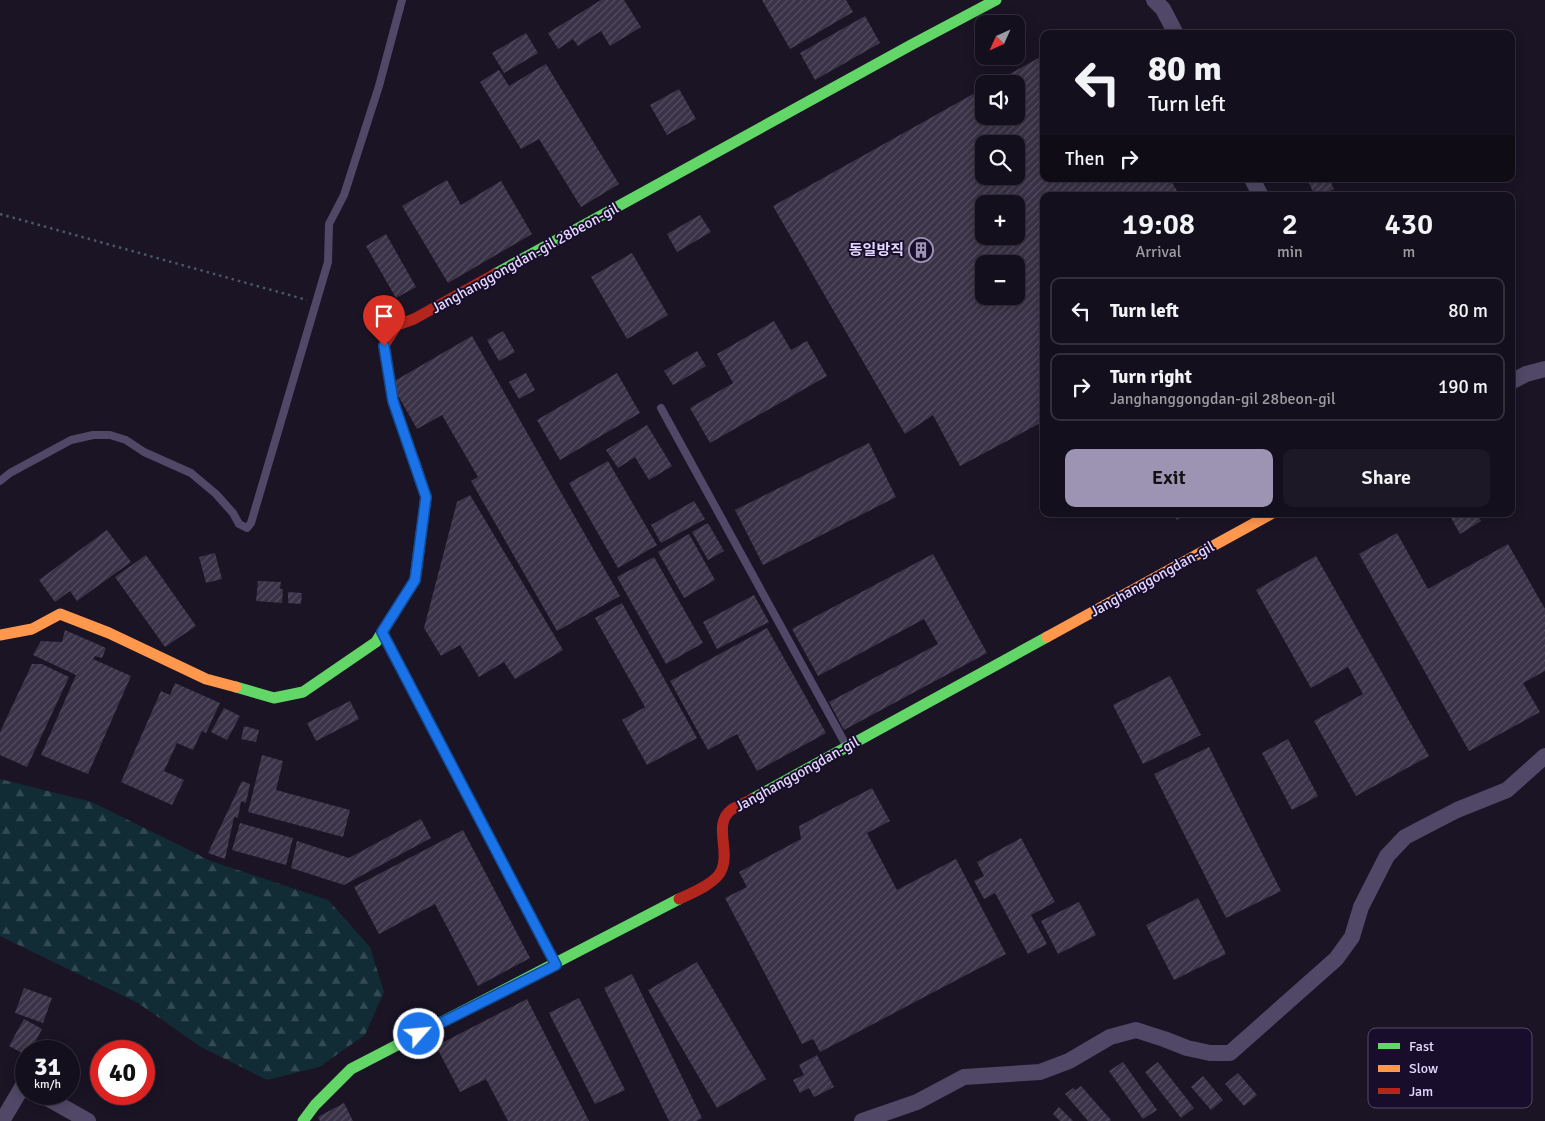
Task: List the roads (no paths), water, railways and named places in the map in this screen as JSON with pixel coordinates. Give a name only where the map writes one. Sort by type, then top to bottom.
[{"type":"street","name":"Janghanggongdan-gil 28beon-gil","points":[[0,635],[22,634],[40,627],[60,614],[109,633],[206,679],[274,698],[303,692],[376,642],[415,580],[426,497],[393,401],[387,375],[384,346],[397,326],[996,0]]},
{"type":"street","points":[[1154,0],[1163,9],[1174,30]]},
{"type":"street","points":[[1515,380],[1526,374],[1545,369]]},
{"type":"street","name":"Janghanggongdan-gil","points":[[303,1121],[315,1105],[351,1069],[708,885],[722,870],[725,855],[722,824],[730,810],[1266,517]]},
{"type":"street","points":[[862,1121],[917,1102],[964,1077],[1040,1072],[1069,1061],[1110,1037],[1136,1030],[1164,1038],[1187,1048],[1210,1053],[1230,1053],[1336,959],[1352,937],[1361,907],[1387,856],[1405,837],[1457,810],[1507,790],[1545,756]]},
{"type":"street","points":[[2,1121],[15,1099]]},
{"type":"street","points":[[60,1105],[88,1121]]},
{"type":"lane","points":[[0,481],[10,473],[71,440],[93,435],[110,435],[126,440],[144,452],[191,473],[216,494],[233,513],[238,524],[247,528],[251,523],[328,262],[329,224],[347,186],[379,86],[402,0]]},
{"type":"lane","points":[[661,408],[847,746]]},
{"type":"lane","points":[[382,632],[556,965]]},
{"type":"place","name":"동일방직","points":[[921,250]]}]
